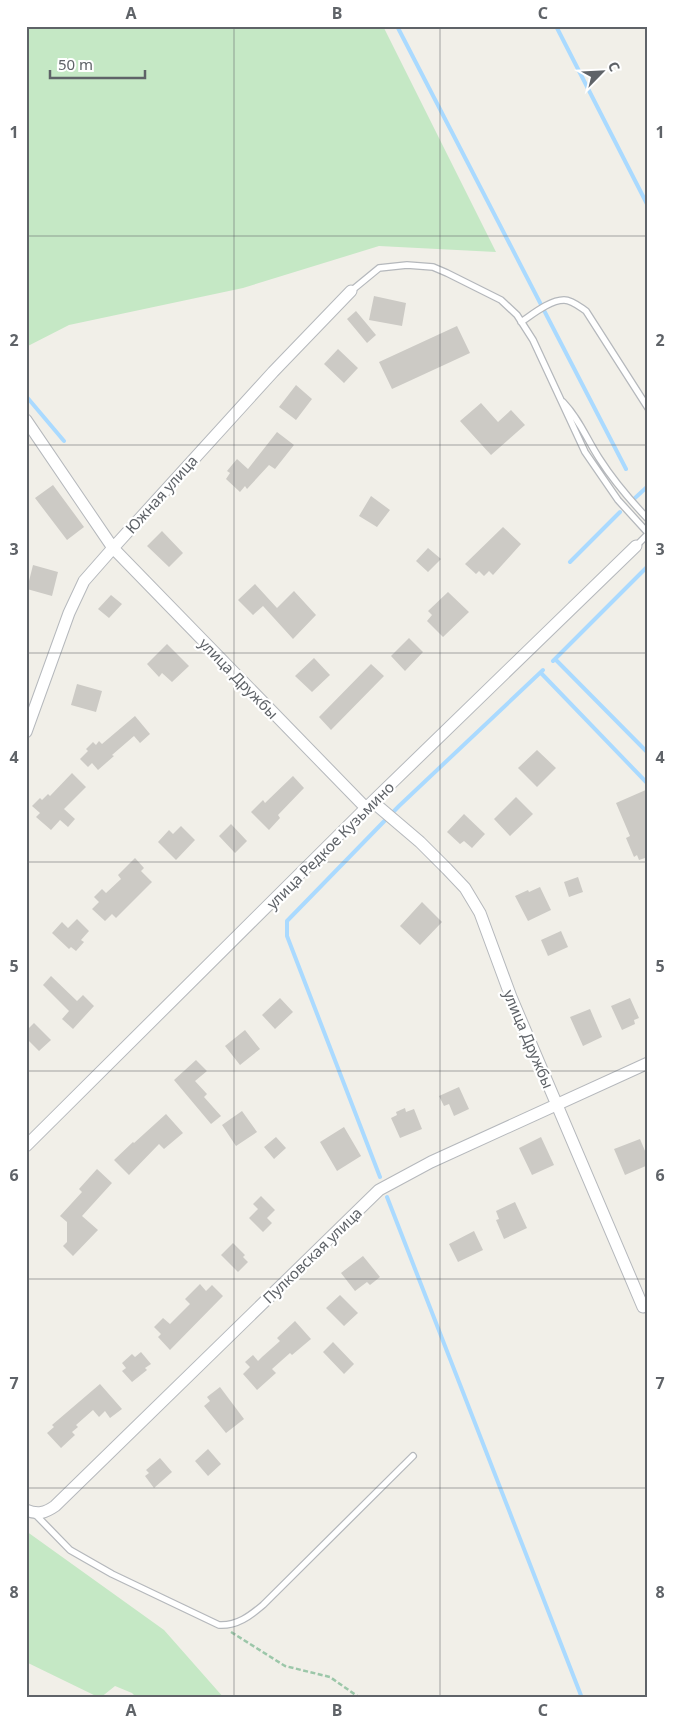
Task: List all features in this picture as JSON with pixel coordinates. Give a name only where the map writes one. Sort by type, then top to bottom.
[{"type":"street","name":"Южная улица","points":[[26,732],[69,613],[84,581],[273,372],[351,291]]},
{"type":"street","name":"улица Дружбы","points":[[26,420],[113,548],[369,805],[420,842],[465,888],[480,913],[511,997],[645,1306]]},
{"type":"street","name":"улица Редкое Кузьмино","points":[[26,1146],[369,805],[636,546]]},
{"type":"street","name":"Пулковская улица","points":[[30,1512],[44,1513],[55,1506],[380,1190],[431,1162],[648,1063]]},
{"type":"lane","points":[[351,291],[379,268],[433,267],[501,300],[517,315],[533,340],[585,452],[618,500],[648,534],[636,546]]},
{"type":"lane","points":[[522,322],[551,304],[564,300],[575,303],[586,311],[648,408]]},
{"type":"lane","points":[[561,401],[574,413],[599,458],[616,483],[648,519]]},
{"type":"lane","points":[[30,1512],[70,1550],[112,1574],[219,1625],[230,1625],[250,1616],[263,1605],[413,1456]]},
{"type":"path","points":[[219,1625],[285,1666],[330,1677],[360,1698]]},
{"type":"green space","points":[[26,26],[383,26],[496,252],[379,246],[243,288],[69,325],[26,347]]},
{"type":"green space","points":[[26,1531],[164,1630],[224,1698],[137,1698],[132,1693],[115,1686],[100,1698],[26,1662]]},
{"type":"building","points":[[374,296],[406,303],[402,326],[369,320]]},
{"type":"building","points":[[356,311],[376,335],[367,343],[347,319]]},
{"type":"building","points":[[457,326],[470,353],[392,389],[379,362]]},
{"type":"building","points":[[338,349],[358,368],[344,383],[324,364]]},
{"type":"building","points":[[296,385],[312,399],[296,420],[279,407]]},
{"type":"building","points":[[481,403],[498,422],[511,410],[525,425],[491,455],[460,421]]},
{"type":"building","points":[[277,432],[294,445],[275,469],[269,465],[247,489],[245,486],[240,492],[226,479],[230,473],[227,471],[237,459],[248,469]]},
{"type":"building","points":[[53,485],[84,527],[67,540],[35,498]]},
{"type":"building","points":[[371,496],[390,510],[377,527],[359,516]]},
{"type":"building","points":[[503,527],[521,544],[493,575],[489,571],[484,576],[479,571],[476,574],[465,564]]},
{"type":"building","points":[[162,531],[183,553],[169,567],[147,546]]},
{"type":"building","points":[[428,548],[441,559],[428,572],[416,561]]},
{"type":"building","points":[[33,565],[58,572],[52,596],[27,589]]},
{"type":"building","points":[[255,584],[277,608],[294,591],[316,615],[293,639],[263,606],[253,615],[238,600]]},
{"type":"building","points":[[448,592],[469,612],[443,637],[427,621],[432,615],[428,611]]},
{"type":"building","points":[[111,595],[122,604],[109,618],[98,609]]},
{"type":"building","points":[[409,638],[423,652],[405,671],[391,656]]},
{"type":"building","points":[[167,644],[189,666],[172,682],[162,673],[159,677],[147,664]]},
{"type":"building","points":[[314,658],[330,675],[312,692],[295,676]]},
{"type":"building","points":[[371,664],[384,676],[331,730],[319,717]]},
{"type":"building","points":[[77,684],[102,691],[96,712],[71,705]]},
{"type":"building","points":[[135,716],[150,734],[140,743],[134,736],[98,770],[92,763],[88,767],[80,759],[93,742],[96,745],[99,741],[102,744]]},
{"type":"building","points":[[537,750],[556,768],[537,787],[518,768]]},
{"type":"building","points":[[72,773],[86,787],[64,809],[75,819],[68,827],[60,820],[51,830],[36,817],[40,813],[32,806],[40,798],[42,800],[48,794],[50,796]]},
{"type":"building","points":[[293,776],[304,788],[278,815],[280,818],[269,830],[251,812],[263,800],[265,803]]},
{"type":"building","points":[[648,789],[648,857],[639,860],[637,855],[634,857],[626,838],[630,836],[616,803]]},
{"type":"building","points":[[516,797],[533,814],[510,836],[494,819]]},
{"type":"building","points":[[464,814],[485,834],[472,848],[464,841],[460,844],[447,832]]},
{"type":"building","points":[[231,824],[247,841],[235,853],[219,836]]},
{"type":"building","points":[[181,826],[195,840],[176,860],[158,842],[169,830],[173,834]]},
{"type":"building","points":[[135,858],[144,868],[141,871],[152,882],[116,918],[112,914],[105,921],[92,909],[99,902],[94,897],[102,889],[106,893],[121,879],[118,875]]},
{"type":"building","points":[[578,877],[583,892],[569,897],[564,882]]},
{"type":"building","points":[[540,887],[551,910],[528,921],[515,896]]},
{"type":"building","points":[[422,902],[442,922],[420,945],[400,926]]},
{"type":"building","points":[[77,919],[89,931],[81,940],[84,942],[76,951],[71,947],[69,949],[52,933],[62,922],[68,928]]},
{"type":"building","points":[[561,931],[568,947],[548,956],[541,940]]},
{"type":"building","points":[[51,976],[77,1001],[83,995],[94,1006],[73,1029],[62,1019],[69,1011],[43,985]]},
{"type":"building","points":[[280,998],[293,1012],[275,1029],[262,1015]]},
{"type":"building","points":[[630,998],[639,1018],[634,1020],[635,1024],[622,1030],[611,1006]]},
{"type":"building","points":[[590,1009],[602,1037],[583,1046],[570,1017]]},
{"type":"building","points":[[34,1023],[51,1040],[39,1051],[26,1038],[26,1031]]},
{"type":"building","points":[[245,1030],[260,1049],[240,1065],[225,1046]]},
{"type":"building","points":[[196,1060],[207,1071],[195,1081],[207,1094],[204,1097],[221,1116],[211,1124],[174,1080]]},
{"type":"building","points":[[459,1087],[469,1109],[454,1116],[449,1104],[444,1106],[439,1096]]},
{"type":"building","points":[[405,1108],[406,1112],[414,1109],[422,1129],[400,1138],[391,1118],[397,1115],[396,1112]]},
{"type":"building","points":[[242,1111],[257,1132],[236,1146],[222,1125]]},
{"type":"building","points":[[166,1114],[183,1133],[164,1149],[159,1144],[129,1175],[114,1160]]},
{"type":"building","points":[[344,1127],[361,1156],[337,1171],[320,1142]]},
{"type":"building","points":[[276,1137],[286,1148],[274,1159],[264,1147]]},
{"type":"building","points":[[541,1137],[554,1165],[532,1175],[519,1148]]},
{"type":"building","points":[[640,1139],[648,1158],[648,1165],[625,1175],[614,1149]]},
{"type":"building","points":[[97,1169],[112,1183],[82,1216],[98,1230],[73,1256],[63,1246],[67,1242],[67,1222],[60,1216],[82,1192],[79,1189]]},
{"type":"building","points":[[261,1196],[275,1210],[267,1218],[272,1223],[263,1232],[249,1218],[258,1209],[253,1204]]},
{"type":"building","points":[[515,1202],[527,1228],[504,1239],[496,1220],[499,1219],[496,1211]]},
{"type":"building","points":[[474,1231],[483,1250],[458,1262],[449,1244]]},
{"type":"building","points":[[233,1243],[245,1255],[243,1257],[248,1262],[238,1272],[221,1255]]},
{"type":"building","points":[[363,1256],[380,1277],[370,1285],[367,1282],[355,1291],[341,1273]]},
{"type":"building","points":[[200,1284],[206,1291],[212,1285],[223,1296],[170,1350],[158,1337],[161,1334],[154,1327],[163,1318],[170,1324],[190,1304],[185,1299]]},
{"type":"building","points":[[340,1295],[358,1313],[344,1326],[326,1308]]},
{"type":"building","points":[[295,1321],[311,1339],[292,1355],[290,1353],[272,1369],[276,1373],[257,1390],[243,1374],[250,1367],[245,1362],[253,1355],[258,1361],[280,1341],[277,1338]]},
{"type":"building","points":[[333,1342],[354,1364],[344,1374],[323,1352]]},
{"type":"building","points":[[141,1352],[151,1364],[145,1368],[147,1370],[132,1382],[122,1371],[126,1368],[122,1363],[132,1354],[135,1357]]},
{"type":"building","points":[[100,1384],[122,1409],[110,1418],[105,1411],[99,1417],[93,1410],[76,1425],[78,1427],[72,1432],[75,1435],[61,1448],[47,1433],[54,1427],[52,1425]]},
{"type":"building","points":[[220,1387],[244,1419],[226,1433],[204,1406],[210,1401],[207,1397]]},
{"type":"building","points":[[208,1449],[221,1464],[208,1476],[195,1461]]},
{"type":"building","points":[[160,1458],[172,1472],[154,1488],[145,1476],[149,1473],[146,1470]]},
{"type":"waterway","points":[[397,26],[626,469]]},
{"type":"waterway","points":[[556,26],[648,206]]},
{"type":"waterway","points":[[26,396],[64,441]]},
{"type":"waterway","points":[[635,498],[648,486]]},
{"type":"waterway","points":[[570,562],[620,512]]},
{"type":"waterway","points":[[553,661],[648,566]]},
{"type":"waterway","points":[[555,659],[648,753]]},
{"type":"waterway","points":[[380,1177],[287,936],[287,921],[399,806],[543,670]]},
{"type":"waterway","points":[[541,673],[648,784]]},
{"type":"waterway","points":[[387,1197],[582,1698]]}]
